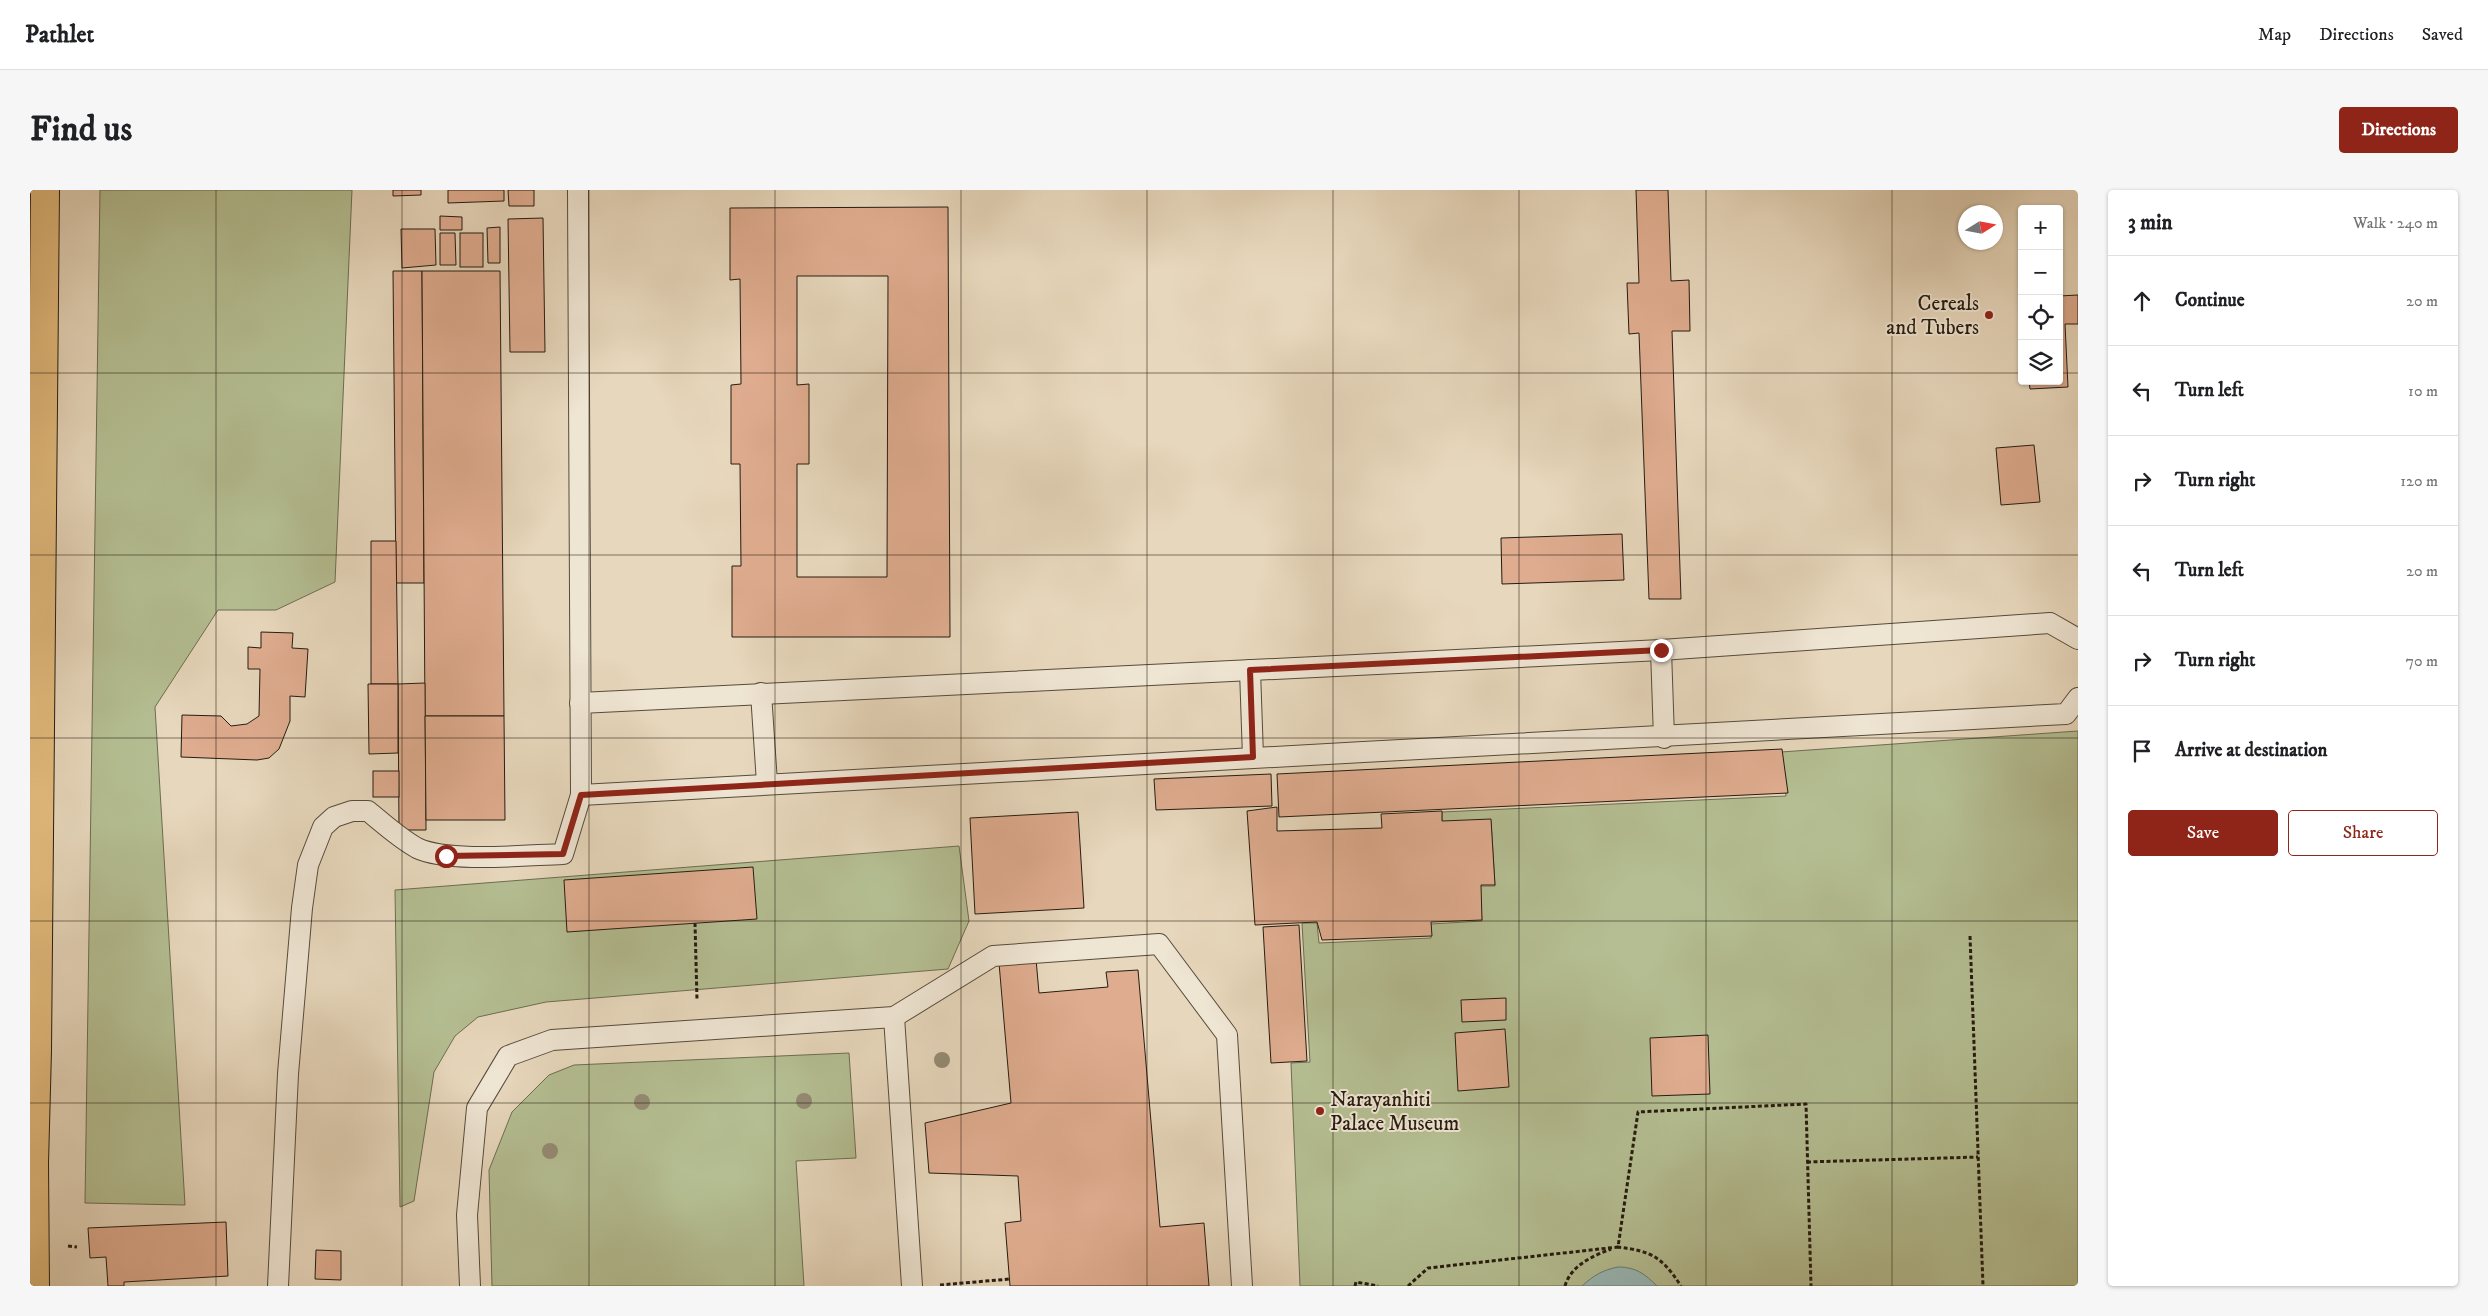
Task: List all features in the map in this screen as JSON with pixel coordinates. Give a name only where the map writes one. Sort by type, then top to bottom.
[{"type":"main road","points":[[35,1286],[32,1171],[37,1022],[45,190]]},
{"type":"lane","points":[[278,1286],[288,1074],[302,908],[308,865],[323,827],[334,817],[352,811],[368,811],[395,834],[419,848],[446,856],[563,854],[581,795],[578,190]]},
{"type":"lane","points":[[580,703],[1661,650],[2050,623],[2078,639]]},
{"type":"lane","points":[[1661,650],[1664,738]]},
{"type":"lane","points":[[1250,670],[1253,757]]},
{"type":"lane","points":[[761,693],[767,783]]},
{"type":"lane","points":[[581,795],[1253,757],[1664,738],[2066,714],[2078,698]]},
{"type":"lane","points":[[470,1286],[467,1215],[477,1108],[508,1056],[552,1040],[894,1017],[993,956],[1159,944],[1227,1035],[1242,1286]]},
{"type":"lane","points":[[894,1017],[912,1286]]},
{"type":"path","points":[[695,923],[698,1030]]},
{"type":"path","points":[[1970,936],[1983,1286]]},
{"type":"path","points":[[1618,1247],[1638,1112],[1806,1104],[1811,1286]]},
{"type":"path","points":[[1807,1162],[1978,1157]]},
{"type":"path","points":[[1565,1286],[1567,1278],[1587,1258],[1618,1247]]},
{"type":"path","points":[[1408,1286],[1428,1268],[1618,1247],[1645,1252],[1668,1265],[1681,1286]]},
{"type":"path","points":[[932,1286],[1010,1279]]},
{"type":"path","points":[[1355,1286],[1356,1282],[1378,1286]]},
{"type":"green space","points":[[100,190],[352,190],[335,582],[276,610],[218,610],[155,707],[185,1205],[85,1203]]},
{"type":"green space","points":[[2078,731],[2078,1286],[1300,1286],[1291,1063],[1310,1062],[1302,923],[1317,923],[1319,943],[1431,938],[1431,924],[1482,921],[1480,886],[1495,886],[1491,821],[1442,822],[1442,812],[1786,796],[1781,752]]},
{"type":"green space","points":[[959,846],[969,921],[948,969],[546,1002],[478,1017],[455,1036],[434,1072],[414,1201],[400,1207],[395,890]]},
{"type":"green space","points":[[849,1053],[856,1158],[796,1161],[804,1286],[492,1286],[489,1170],[512,1112],[549,1075],[574,1065]]},
{"type":"water","points":[[1618,1267],[1630,1268],[1640,1272],[1657,1286],[1582,1286],[1599,1274]]},
{"type":"building","points":[[393,190],[421,190],[421,195],[393,196]]},
{"type":"building","points":[[448,190],[504,190],[504,201],[448,203]]},
{"type":"building","points":[[508,190],[534,190],[534,206],[509,206]]},
{"type":"building","points":[[1636,190],[1668,190],[1671,281],[1689,280],[1690,331],[1672,331],[1681,599],[1649,599],[1639,333],[1629,334],[1627,283],[1639,283]]},
{"type":"building","points":[[948,207],[950,637],[732,637],[732,566],[741,566],[740,464],[731,464],[731,385],[741,384],[740,279],[730,280],[730,208]],"holes":[[[797,276],[888,276],[887,577],[797,577],[797,464],[809,464],[809,384],[797,385]]]},
{"type":"building","points":[[440,216],[462,217],[462,230],[440,230]]},
{"type":"building","points":[[543,218],[545,352],[510,352],[508,219]]},
{"type":"building","points":[[500,227],[500,263],[488,263],[487,228]]},
{"type":"building","points":[[401,229],[435,229],[436,265],[402,268]]},
{"type":"building","points":[[440,233],[455,233],[456,265],[440,265]]},
{"type":"building","points":[[460,233],[483,233],[483,267],[460,267]]},
{"type":"building","points":[[393,271],[422,271],[424,583],[396,583]]},
{"type":"building","points":[[422,271],[500,271],[504,716],[425,716]]},
{"type":"building","points":[[2078,295],[2078,324],[2065,324],[2068,387],[2030,389],[2030,385],[2063,385],[2063,296]]},
{"type":"building","points":[[2034,445],[2040,502],[2001,505],[1996,448]]},
{"type":"building","points":[[1622,534],[1624,580],[1502,584],[1501,538]]},
{"type":"building","points":[[371,541],[396,541],[398,684],[371,684]]},
{"type":"building","points":[[261,632],[293,633],[292,648],[308,649],[305,697],[290,696],[290,721],[279,749],[269,758],[257,760],[181,757],[182,715],[221,716],[231,726],[247,724],[259,716],[260,669],[248,669],[248,647],[261,648]]},
{"type":"building","points":[[425,683],[426,830],[399,830],[398,684]]},
{"type":"building","points":[[368,684],[398,684],[398,753],[369,754]]},
{"type":"building","points":[[425,716],[504,716],[505,820],[426,820]]},
{"type":"building","points":[[1782,749],[1788,793],[1279,817],[1277,774]]},
{"type":"building","points":[[373,771],[399,771],[399,797],[373,797]]},
{"type":"building","points":[[1271,774],[1272,806],[1156,810],[1154,779]]},
{"type":"building","points":[[1277,807],[1277,831],[1382,828],[1381,814],[1442,811],[1442,821],[1491,819],[1495,885],[1481,885],[1482,920],[1431,922],[1432,936],[1322,940],[1317,922],[1255,925],[1247,811]]},
{"type":"building","points":[[1078,812],[1084,908],[975,914],[970,818]]},
{"type":"building","points":[[753,867],[757,919],[567,932],[564,880]]},
{"type":"building","points":[[1299,925],[1307,1061],[1271,1063],[1263,927]]},
{"type":"building","points":[[1036,959],[1039,993],[1108,987],[1106,972],[1138,970],[1160,1227],[1204,1223],[1209,1286],[1010,1286],[1005,1223],[1021,1221],[1018,1176],[929,1173],[925,1123],[1011,1103],[999,963]]},
{"type":"building","points":[[1506,998],[1506,1020],[1462,1022],[1461,1000]]},
{"type":"building","points":[[1505,1029],[1509,1087],[1458,1091],[1455,1033]]},
{"type":"building","points":[[1708,1035],[1710,1094],[1652,1096],[1650,1038]]},
{"type":"building","points":[[226,1222],[228,1276],[124,1282],[124,1286],[108,1286],[106,1257],[90,1258],[88,1228]]},
{"type":"building","points":[[316,1250],[341,1251],[341,1280],[315,1279]]},
{"type":"place","name":"Cereals and Tubers","points":[[1989,315]]},
{"type":"place","name":"Narayanhiti Palace Museum","points":[[1320,1111]]},
{"type":"route","points":[[446,856],[563,854],[581,795],[1253,757],[1250,670],[1661,650]]}]
